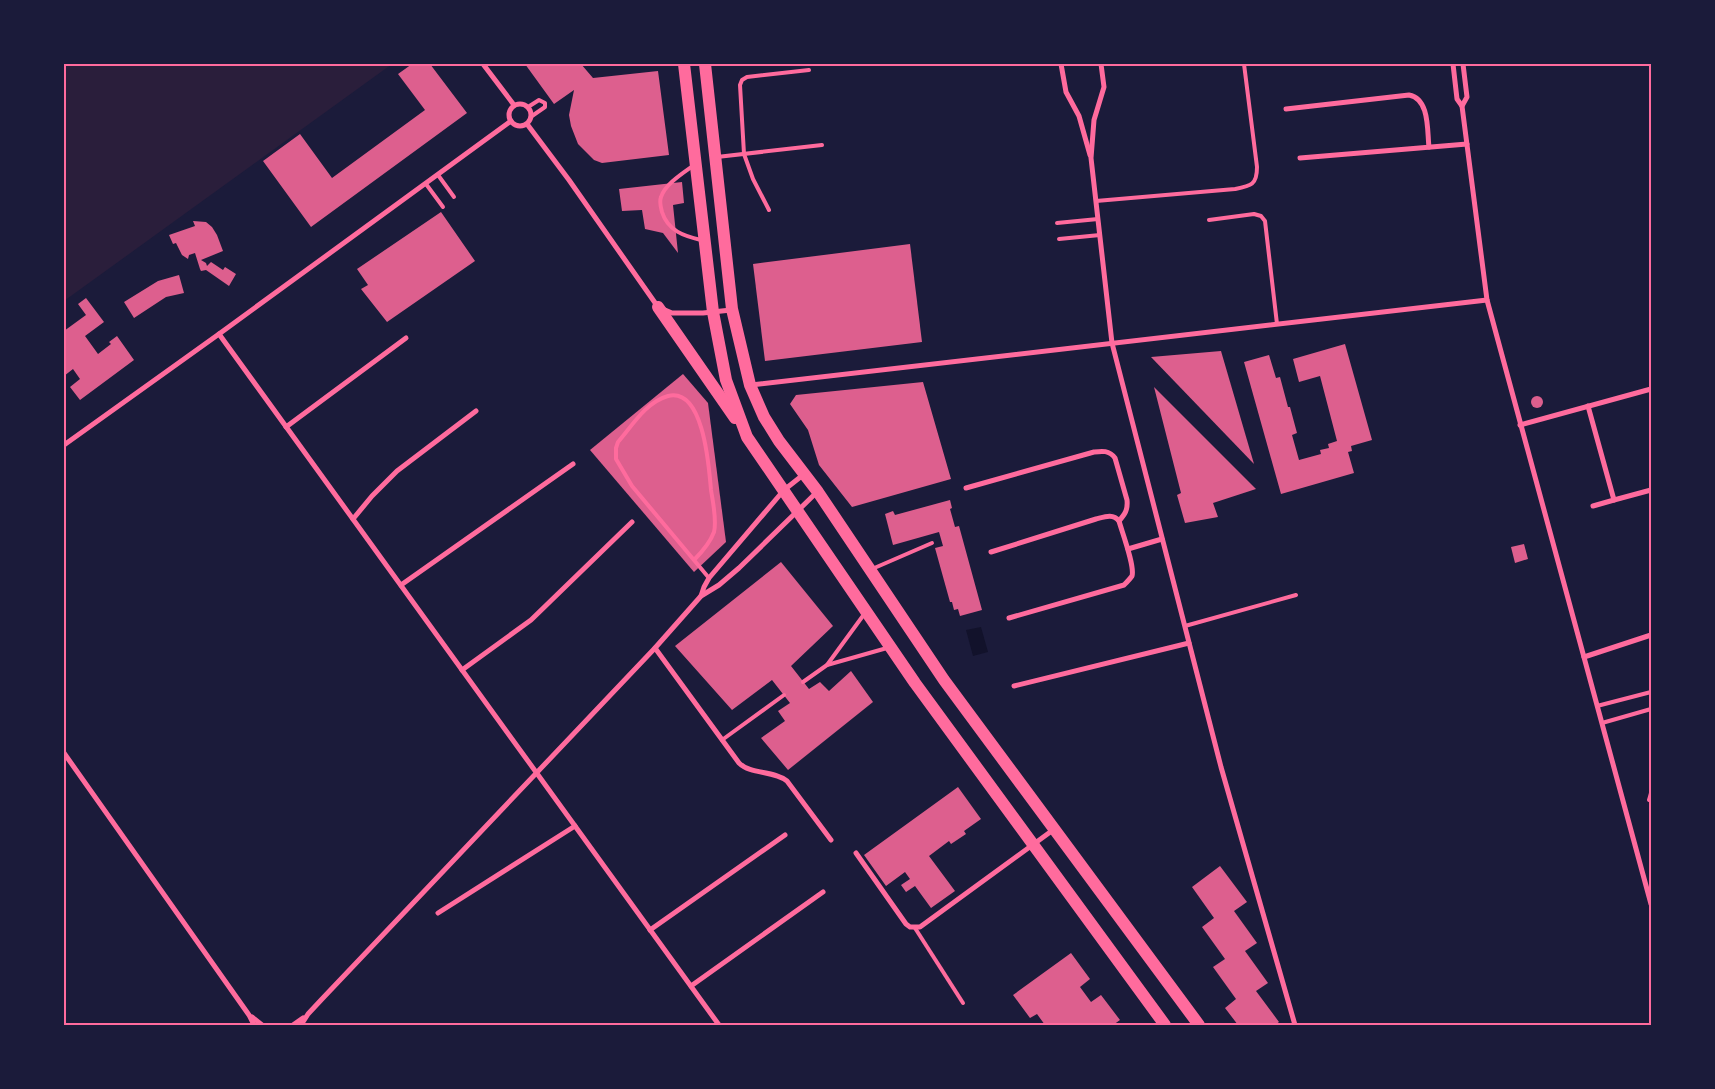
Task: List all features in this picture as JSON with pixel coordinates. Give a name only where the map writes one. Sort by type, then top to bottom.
[{"type":"main road","points":[[684,64],[713,312],[726,380],[747,437]]},
{"type":"main road","points":[[705,64],[732,310],[750,385],[764,417],[779,441],[818,492],[944,680],[1199,1025]]},
{"type":"main road","points":[[658,307],[921,692],[1166,1025]]},
{"type":"street","points":[[483,64],[514,105]]},
{"type":"street","points":[[1061,64],[1066,92],[1079,116],[1091,158],[1112,343],[1221,767],[1295,1025]]},
{"type":"street","points":[[1091,158],[1094,120],[1104,87],[1101,64]]},
{"type":"street","points":[[1453,64],[1457,99],[1462,106],[1487,300],[1651,904]]},
{"type":"street","points":[[1462,106],[1467,97],[1464,64]]},
{"type":"street","points":[[1286,109],[1409,95],[1415,96],[1422,103],[1424,109],[1429,147]]},
{"type":"street","points":[[522,103],[528,107],[532,116],[527,124],[517,126],[511,121],[509,113],[514,105],[522,103]]},
{"type":"street","points":[[64,445],[511,121]]},
{"type":"street","points":[[527,124],[569,180],[658,307],[672,313],[732,310]]},
{"type":"street","points":[[1300,158],[1467,144]]},
{"type":"street","points":[[750,385],[1487,300]]},
{"type":"street","points":[[219,334],[719,1025]]},
{"type":"street","points":[[286,427],[406,338]]},
{"type":"street","points":[[1520,425],[1651,389]]},
{"type":"street","points":[[1588,406],[1614,500]]},
{"type":"street","points":[[353,519],[397,470],[476,411]]},
{"type":"street","points":[[966,488],[1094,452],[1106,451],[1112,453],[1115,458],[1127,500],[1128,507],[1126,513],[1119,521]]},
{"type":"street","points":[[401,585],[574,464]]},
{"type":"street","points":[[702,596],[704,587],[710,578],[784,490],[805,474]]},
{"type":"street","points":[[1593,506],[1651,490]]},
{"type":"street","points":[[294,1025],[308,1014],[702,596],[719,586],[818,492]]},
{"type":"street","points":[[991,552],[1106,516],[1116,518],[1119,521],[1128,549],[1133,570],[1132,576],[1124,585],[1008,618]]},
{"type":"street","points":[[462,670],[531,620],[632,522]]},
{"type":"street","points":[[1128,549],[1162,539]]},
{"type":"street","points":[[1584,657],[1651,635]]},
{"type":"street","points":[[1014,686],[1189,644]]},
{"type":"street","points":[[655,648],[742,766],[787,780],[831,840]]},
{"type":"street","points":[[64,753],[250,1015],[254,1025]]},
{"type":"street","points":[[438,913],[575,826]]},
{"type":"street","points":[[856,853],[906,924],[915,928],[925,925],[1054,829]]},
{"type":"street","points":[[650,930],[785,835]]},
{"type":"street","points":[[691,986],[823,892]]},
{"type":"street","points":[[301,1025],[308,1014]]},
{"type":"street","points":[[250,1015],[262,1025]]},
{"type":"lane","points":[[1096,201],[1235,189],[1248,187],[1254,183],[1257,176],[1257,167],[1244,64]]},
{"type":"lane","points":[[769,210],[753,179],[744,154],[740,85],[742,80],[747,77],[809,70]]},
{"type":"lane","points":[[528,107],[539,100],[545,103],[545,107],[532,116]]},
{"type":"lane","points":[[715,158],[822,145]]},
{"type":"lane","points":[[695,163],[666,188],[660,197],[660,205],[668,225],[688,237],[705,241]]},
{"type":"lane","points":[[438,175],[454,197]]},
{"type":"lane","points":[[426,184],[444,207]]},
{"type":"lane","points":[[1210,220],[1254,214],[1261,216],[1265,221],[1277,324]]},
{"type":"lane","points":[[1057,223],[1098,219]]},
{"type":"lane","points":[[1059,239],[1100,235]]},
{"type":"lane","points":[[694,560],[710,540],[714,531],[715,520],[707,456],[703,433],[691,406],[687,400],[680,396],[669,396],[648,407],[618,442],[616,459],[632,486],[694,560],[710,578]]},
{"type":"lane","points":[[870,570],[932,543]]},
{"type":"lane","points":[[1184,626],[1296,595]]},
{"type":"lane","points":[[803,682],[826,665],[867,612]]},
{"type":"lane","points":[[826,665],[890,647]]},
{"type":"lane","points":[[1597,706],[1651,692]]},
{"type":"lane","points":[[722,740],[784,695]]},
{"type":"lane","points":[[1602,723],[1651,709]]},
{"type":"lane","points":[[1649,800],[1651,793]]},
{"type":"lane","points":[[915,928],[963,1003]]},
{"type":"shaded area","points":[[64,64],[392,64],[64,301]]},
{"type":"shaded area","points":[[981,627],[988,652],[973,656],[966,630]]},
{"type":"building","points":[[412,64],[430,64],[467,113],[311,227],[263,161],[300,134],[332,178],[425,110],[398,74]]},
{"type":"building","points":[[525,64],[581,64],[593,78],[658,71],[669,155],[602,163],[594,160],[578,144],[571,126],[569,115],[574,90],[554,104]]},
{"type":"building","points":[[682,182],[684,203],[673,205],[678,253],[663,233],[645,229],[642,210],[622,211],[619,189]]},
{"type":"building","points":[[441,212],[475,261],[387,322],[361,289],[368,285],[357,269]]},
{"type":"building","points":[[193,221],[206,222],[217,235],[223,251],[201,260],[207,266],[211,262],[223,270],[225,267],[236,274],[229,286],[206,270],[201,271],[195,253],[189,255],[188,259],[182,255],[176,243],[173,244],[169,235],[195,226]]},
{"type":"building","points":[[910,244],[922,342],[765,361],[753,264]]},
{"type":"building","points":[[179,275],[184,293],[166,297],[134,318],[124,302],[158,281]]},
{"type":"building","points":[[86,298],[104,322],[85,336],[98,354],[111,344],[109,342],[117,336],[134,360],[80,400],[70,387],[80,379],[73,369],[64,376],[64,331],[86,315],[78,304]]},
{"type":"building","points":[[1345,344],[1372,440],[1351,446],[1352,451],[1348,452],[1354,473],[1281,494],[1244,362],[1269,355],[1276,378],[1280,377],[1288,407],[1290,407],[1297,433],[1292,435],[1299,460],[1321,454],[1320,450],[1329,448],[1328,444],[1337,441],[1320,376],[1299,382],[1293,359]]},
{"type":"building","points":[[1221,351],[1254,464],[1151,357]]},
{"type":"building","points":[[683,374],[708,403],[726,542],[694,572],[590,450]]},
{"type":"building","points":[[923,382],[951,479],[852,507],[819,465],[808,430],[790,404],[796,395]]},
{"type":"building","points":[[1154,387],[1256,489],[1213,503],[1218,517],[1185,523],[1177,495],[1181,493]]},
{"type":"building","points":[[1535,396],[1539,396],[1543,402],[1539,408],[1535,408],[1531,404],[1531,400]]},
{"type":"building","points":[[950,500],[952,508],[950,509],[955,527],[959,526],[982,610],[960,616],[958,609],[954,610],[952,602],[950,602],[935,548],[943,546],[939,532],[893,545],[885,514],[893,511],[895,515]]},
{"type":"building","points":[[1524,544],[1528,559],[1515,563],[1511,547]]},
{"type":"building","points":[[781,562],[833,626],[791,666],[809,689],[820,682],[829,691],[851,671],[873,702],[788,770],[761,738],[785,721],[778,711],[790,703],[772,680],[732,710],[675,646]]},
{"type":"building","points":[[958,787],[981,819],[964,831],[966,834],[951,844],[949,841],[929,856],[955,891],[931,908],[915,886],[906,892],[901,885],[910,879],[905,872],[886,886],[864,855]]},
{"type":"building","points":[[1220,866],[1247,902],[1234,911],[1257,943],[1245,951],[1268,983],[1256,991],[1279,1022],[1275,1025],[1238,1025],[1225,1008],[1236,999],[1213,967],[1225,959],[1202,927],[1214,918],[1192,887]]},
{"type":"building","points":[[1071,953],[1090,979],[1080,987],[1091,1002],[1101,995],[1120,1020],[1113,1025],[1045,1025],[1037,1014],[1030,1018],[1013,995]]}]
